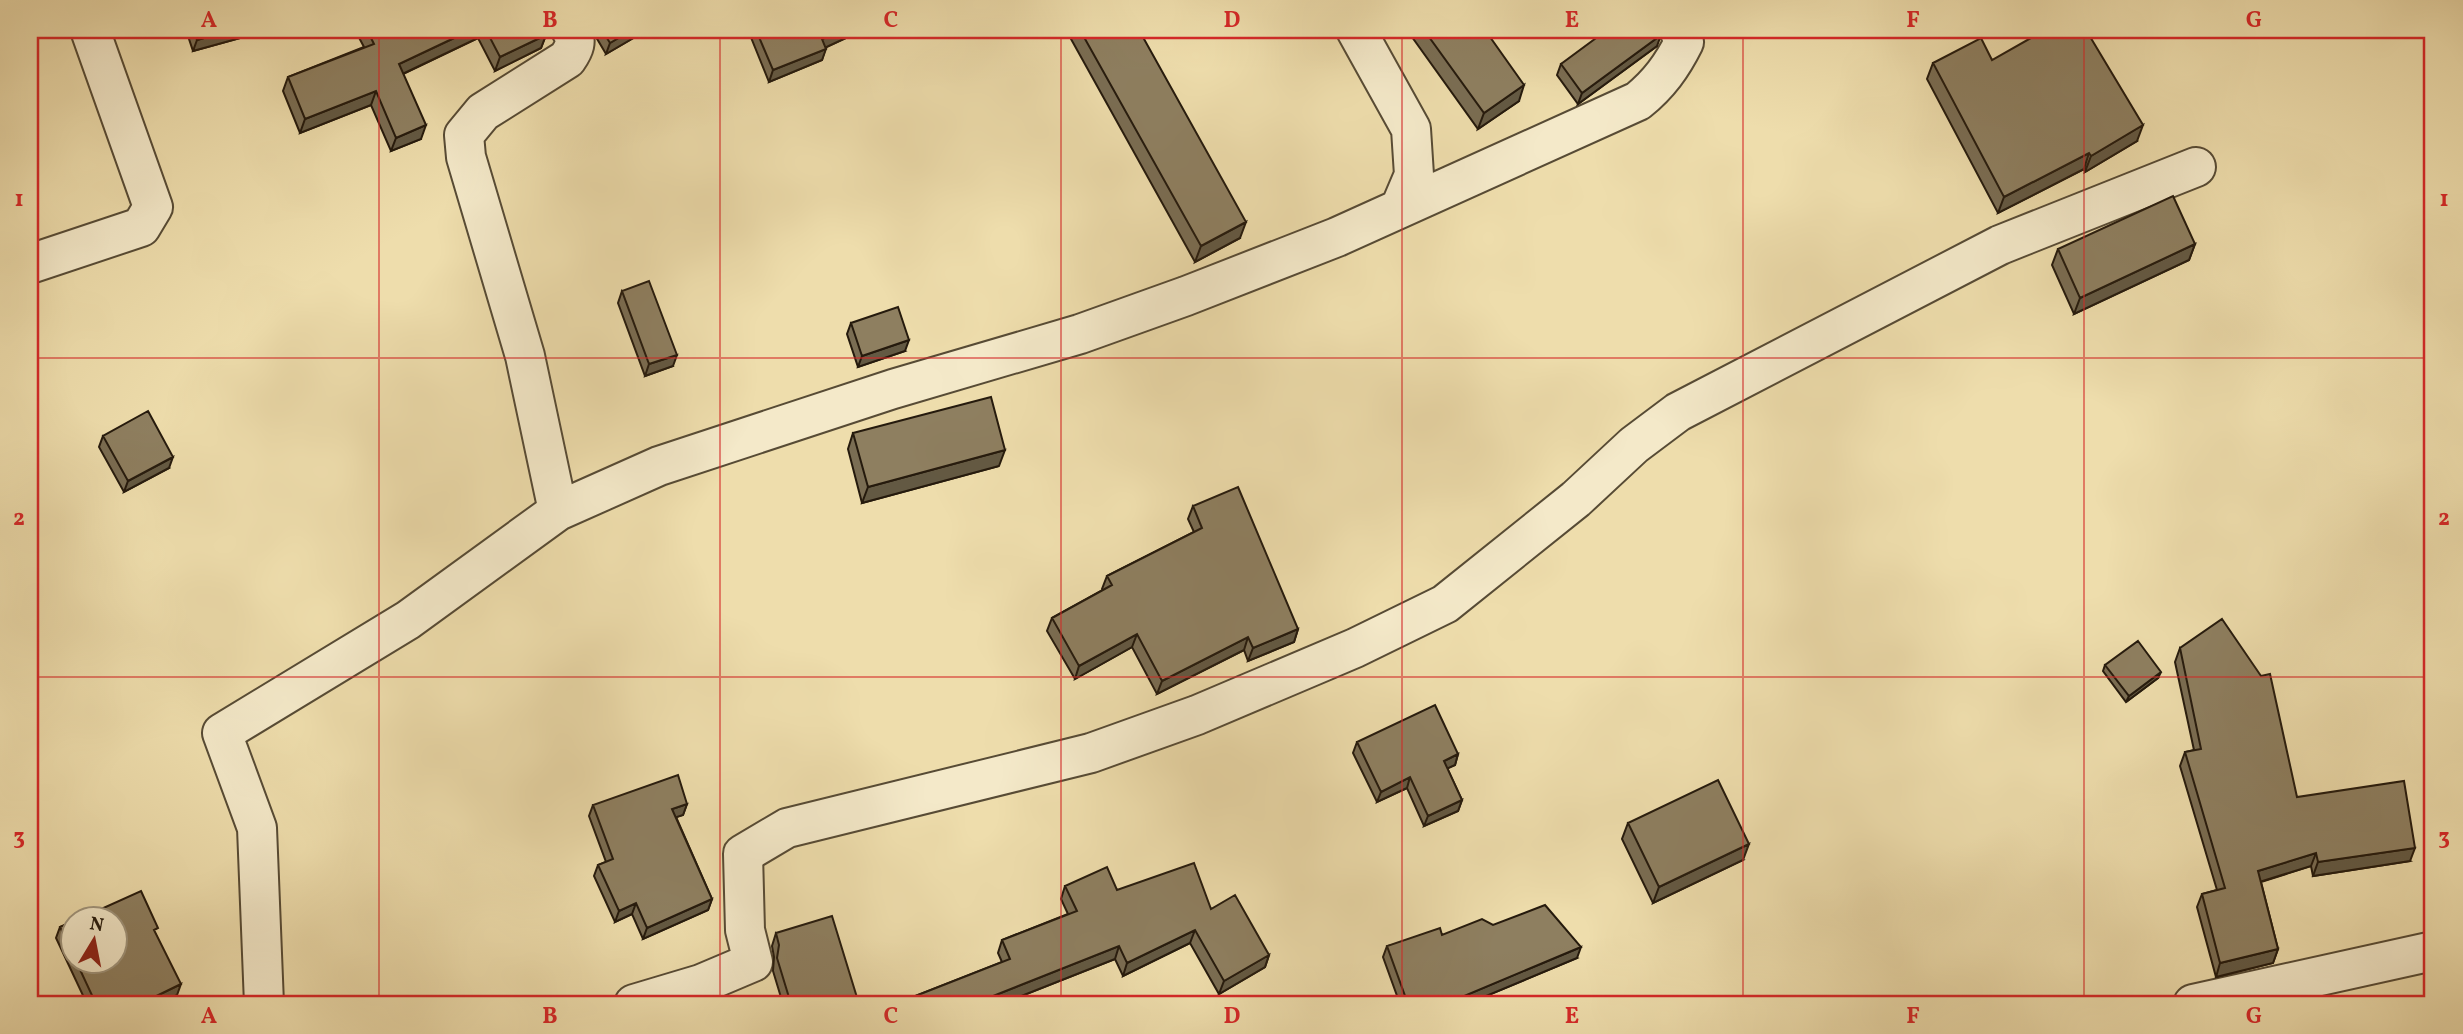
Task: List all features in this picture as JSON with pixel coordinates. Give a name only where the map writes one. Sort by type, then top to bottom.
[{"type":"street","points":[[30,264],[141,227],[153,207],[90,30]]},
{"type":"street","points":[[558,511],[525,356],[466,158],[464,135],[484,112],[567,59],[574,49],[575,37],[571,30]]},
{"type":"street","points":[[1356,30],[1411,129],[1414,175],[1400,208]]},
{"type":"street","points":[[264,1004],[257,828],[222,733],[408,620],[558,511],[659,466],[893,389],[1080,334],[1311,247],[1638,101],[1658,85],[1673,63],[1684,41],[1679,30]]},
{"type":"street","points":[[634,1004],[701,985],[753,962],[745,930],[743,854],[787,828],[1091,753],[1197,715],[1355,648],[1445,604],[1576,499],[1634,444],[1678,412],[2000,245],[2196,167]]},
{"type":"street","points":[[2193,1004],[2433,951]]},
{"type":"building","points":[[194,30],[233,30],[197,40]]},
{"type":"building","points":[[367,30],[471,30],[399,64],[426,125],[396,138],[376,91],[305,119],[288,77],[374,44]]},
{"type":"building","points":[[486,30],[543,30],[546,35],[500,57]]},
{"type":"building","points":[[602,30],[632,30],[610,43]]},
{"type":"building","points":[[756,30],[843,30],[822,39],[826,49],[773,70]]},
{"type":"building","points":[[1080,30],[1139,30],[1246,222],[1201,246]]},
{"type":"building","points":[[1424,30],[1485,30],[1524,85],[1484,113]]},
{"type":"building","points":[[1607,30],[1657,30],[1661,35],[1582,93],[1561,64]]},
{"type":"building","points":[[2045,30],[2086,30],[2143,125],[2091,156],[2089,153],[2004,197],[1933,63],[1981,38],[1992,60]]},
{"type":"building","points":[[2173,196],[2195,244],[2080,298],[2058,249]]},
{"type":"building","points":[[649,281],[677,355],[649,364],[622,291]]},
{"type":"building","points":[[898,307],[909,340],[862,356],[851,323]]},
{"type":"building","points":[[991,397],[1005,450],[868,487],[853,433]]},
{"type":"building","points":[[148,411],[173,457],[128,481],[103,436]]},
{"type":"building","points":[[1238,487],[1298,629],[1253,648],[1248,637],[1162,681],[1137,634],[1079,666],[1052,618],[1112,585],[1107,576],[1202,528],[1193,506]]},
{"type":"building","points":[[2222,619],[2261,676],[2270,674],[2297,797],[2404,781],[2415,848],[2318,862],[2316,853],[2258,871],[2278,949],[2220,963],[2202,894],[2225,888],[2185,752],[2201,749],[2180,648]]},
{"type":"building","points":[[2138,641],[2161,672],[2129,696],[2105,665]]},
{"type":"building","points":[[1435,705],[1458,754],[1444,761],[1462,800],[1428,816],[1410,777],[1381,792],[1357,742]]},
{"type":"building","points":[[678,775],[687,804],[672,809],[712,899],[647,928],[636,903],[619,911],[598,865],[613,859],[593,805]]},
{"type":"building","points":[[1718,780],[1749,844],[1659,887],[1628,823]]},
{"type":"building","points":[[1194,863],[1211,909],[1235,895],[1269,955],[1224,981],[1195,930],[1127,963],[1119,946],[973,1004],[895,1004],[1010,959],[1002,940],[1077,911],[1065,886],[1107,867],[1117,890]]},
{"type":"building","points":[[141,891],[158,928],[154,930],[181,984],[140,1004],[96,1004],[82,974],[130,974],[130,904],[112,904]]},
{"type":"building","points":[[1545,905],[1581,947],[1464,996],[1467,1004],[1408,1004],[1387,946],[1440,928],[1442,935],[1482,919],[1493,925]]},
{"type":"building","points":[[832,916],[859,1004],[791,1004],[777,958],[779,945],[776,933]]}]
